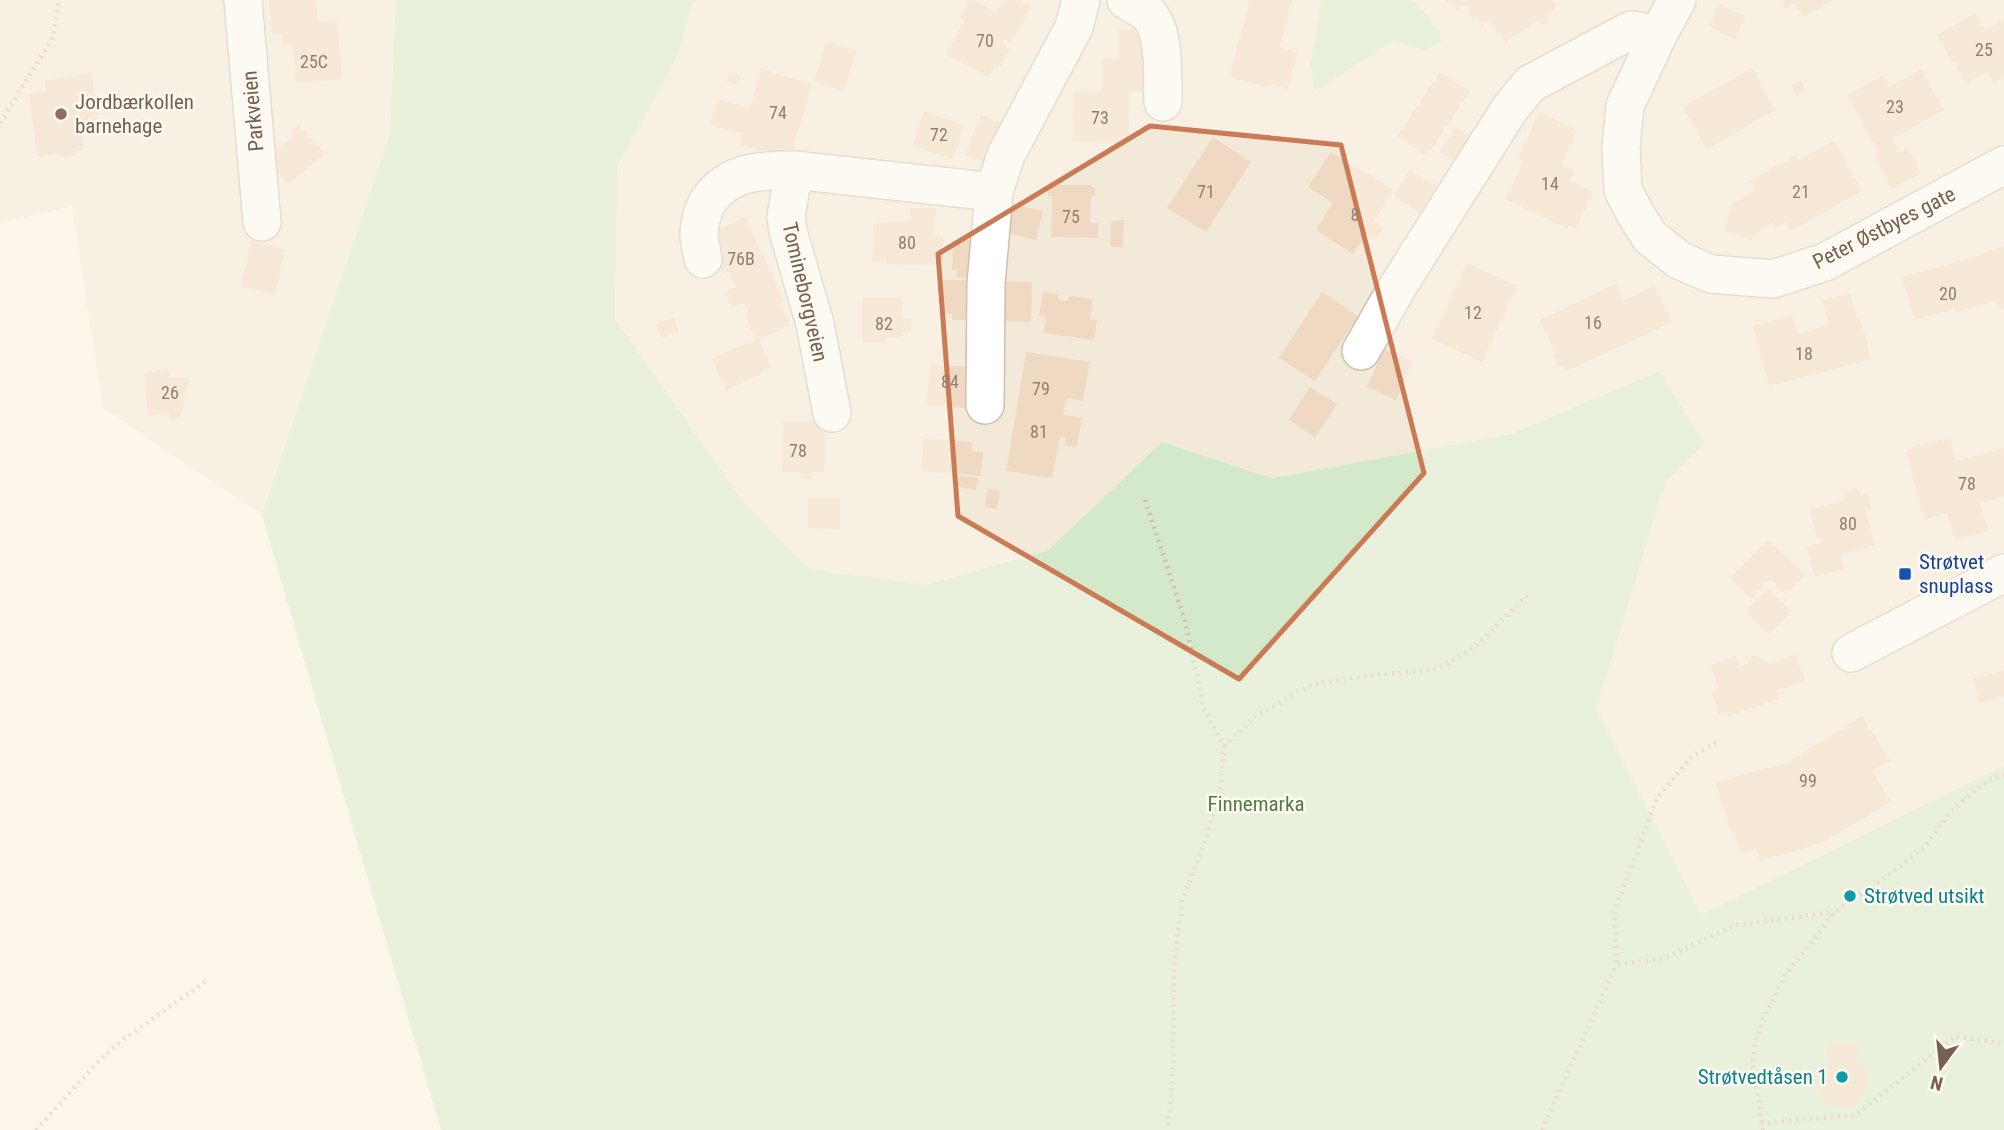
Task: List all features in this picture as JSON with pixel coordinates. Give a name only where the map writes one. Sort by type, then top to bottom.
[{"type":"street","name":"Parkveien","points":[[243,0],[262,222]]},
{"type":"street","points":[[985,405],[986,284],[994,192],[1006,155],[1074,27],[1081,0]]},
{"type":"street","points":[[1126,0],[1149,15],[1155,24],[1161,48],[1163,102]]},
{"type":"street","name":"Peter Østbyes gate","points":[[1677,0],[1625,106],[1621,147],[1623,190],[1650,237],[1679,260],[1711,274],[1773,279],[1825,261],[2004,165]]},
{"type":"street","points":[[1361,351],[1398,286],[1509,110],[1530,84],[1631,30],[1657,37]]},
{"type":"street","points":[[703,259],[699,238],[704,209],[715,192],[727,182],[746,173],[794,170],[994,192]]},
{"type":"street","name":"Tomineborgveien","points":[[794,170],[786,217],[788,231],[815,324],[832,414]]},
{"type":"street","points":[[1851,653],[2004,573]]},
{"type":"path","points":[[0,122],[53,37],[59,0]]},
{"type":"path","points":[[1145,500],[1185,621],[1204,709],[1224,747],[1220,789],[1207,836],[1182,901],[1174,966],[1172,1088],[1168,1130]]},
{"type":"path","points":[[1224,747],[1254,717],[1311,685],[1437,669],[1476,646],[1527,595]]},
{"type":"path","points":[[1542,1130],[1616,965],[1614,913],[1657,798],[1692,756],[1716,743]]},
{"type":"path","points":[[1763,1130],[1753,1066],[1755,1041],[1785,975],[1835,912],[1925,847],[1952,810],[1988,780],[2004,775]]},
{"type":"path","points":[[1616,965],[1664,958],[1736,925],[1835,912]]},
{"type":"path","points":[[36,1130],[96,1064],[120,1042],[209,979]]},
{"type":"path","points":[[1761,1123],[1856,1115],[1955,1036],[2004,1044]]},
{"type":"highlighted area","points":[[1150,126],[1341,145],[1424,473],[1239,679],[958,516],[938,254]]},
{"type":"shaded area","points":[[0,0],[396,0],[390,134],[262,515],[103,408],[72,206],[0,223]]},
{"type":"shaded area","points":[[2004,0],[2004,766],[1701,915],[1595,709],[1665,482],[1704,444],[1660,371],[1511,434],[1273,478],[1162,442],[1047,551],[926,585],[809,569],[744,503],[615,319],[617,166],[676,59],[693,2]]},
{"type":"green space","name":"Finnemarka","points":[[396,0],[696,0],[693,2],[676,59],[617,166],[615,319],[744,503],[809,569],[926,585],[1047,551],[1162,442],[1273,478],[1511,434],[1660,371],[1704,444],[1665,482],[1596,709],[1701,915],[2004,766],[2004,1130],[441,1130],[262,515],[390,134]]},
{"type":"green space","points":[[1322,0],[1413,0],[1439,30],[1441,42],[1424,50],[1393,41],[1315,91],[1311,64]]},
{"type":"building","points":[[269,0],[316,0],[318,22],[337,20],[342,79],[296,83],[293,45],[283,46],[282,34],[272,35]]},
{"type":"building","points":[[969,0],[974,0],[997,13],[1004,0],[1020,0],[1031,6],[1011,42],[1005,39],[1002,45],[1010,49],[1000,67],[995,64],[988,77],[946,54],[965,20],[960,17]]},
{"type":"building","points":[[1250,0],[1292,0],[1280,47],[1297,52],[1288,89],[1269,84],[1269,88],[1229,77]]},
{"type":"building","points":[[1446,0],[1553,0],[1557,6],[1546,14],[1550,19],[1542,25],[1538,20],[1506,42],[1490,20],[1482,26],[1476,18],[1472,18],[1466,4],[1458,10]]},
{"type":"building","points":[[1781,0],[1833,0],[1803,17],[1795,3],[1786,9]]},
{"type":"building","points":[[1719,4],[1745,16],[1735,40],[1709,26]]},
{"type":"building","points":[[1975,13],[1985,30],[2004,19],[2004,77],[1994,83],[1987,71],[1966,84],[1937,35]]},
{"type":"building","points":[[1119,30],[1149,31],[1147,92],[1130,91],[1128,143],[1114,145],[1115,143],[1072,141],[1074,91],[1102,92],[1103,58],[1118,59]]},
{"type":"building","points":[[826,41],[856,50],[844,91],[814,82]]},
{"type":"building","points":[[1752,68],[1775,110],[1707,149],[1683,107]]},
{"type":"building","points":[[761,69],[812,84],[790,159],[740,144],[743,134],[710,125],[718,99],[750,108]]},
{"type":"building","points":[[1921,70],[1944,110],[1892,139],[1900,153],[1908,148],[1921,173],[1892,189],[1874,156],[1879,153],[1847,95],[1883,75],[1889,87]]},
{"type":"building","points":[[729,72],[741,76],[738,85],[727,82]]},
{"type":"building","points":[[1440,72],[1470,91],[1427,156],[1398,136]]},
{"type":"building","points":[[92,74],[97,121],[80,123],[84,150],[75,151],[76,155],[59,158],[58,153],[37,156],[29,94],[46,91],[45,80]]},
{"type":"building","points":[[1800,80],[1806,90],[1797,96],[1791,86]]},
{"type":"building","points":[[924,111],[964,125],[953,159],[912,146]]},
{"type":"building","points":[[1539,112],[1577,130],[1561,165],[1575,171],[1570,181],[1593,192],[1576,229],[1568,226],[1566,228],[1506,199],[1523,162],[1518,159]]},
{"type":"building","points":[[981,115],[1003,124],[987,164],[965,155]]},
{"type":"building","points":[[299,125],[325,154],[288,184],[267,159],[294,137],[290,132]]},
{"type":"building","points":[[1456,127],[1470,136],[1454,161],[1440,151]]},
{"type":"building","points":[[1213,137],[1251,162],[1206,232],[1167,208]]},
{"type":"building","points":[[1834,141],[1862,191],[1790,231],[1786,222],[1776,228],[1773,222],[1754,235],[1752,240],[1724,231],[1732,204],[1755,190],[1750,181],[1796,155],[1799,160]]},
{"type":"building","points":[[1331,152],[1394,190],[1374,221],[1383,228],[1375,241],[1366,234],[1353,254],[1316,230],[1333,203],[1308,187]]},
{"type":"building","points":[[1410,170],[1436,187],[1420,213],[1394,196]]},
{"type":"building","points":[[1048,182],[1095,187],[1095,196],[1091,196],[1090,223],[1098,223],[1098,238],[1051,237],[1052,196],[1048,196]]},
{"type":"building","points":[[1013,204],[1043,211],[1036,240],[1006,233]]},
{"type":"building","points":[[910,208],[936,208],[935,236],[943,236],[943,258],[935,258],[935,265],[872,261],[873,223],[910,221]]},
{"type":"building","points":[[745,217],[784,300],[780,302],[790,325],[759,340],[771,367],[761,372],[762,374],[726,390],[712,359],[756,341],[747,320],[748,312],[744,303],[733,308],[725,292],[736,287],[729,271],[723,274],[717,260],[722,257],[711,233]]},
{"type":"building","points":[[1124,220],[1123,247],[1111,247],[1111,221]]},
{"type":"building","points":[[953,240],[974,240],[973,271],[967,271],[967,278],[956,278],[957,270],[952,270]]},
{"type":"building","points":[[251,242],[285,249],[275,294],[241,287]]},
{"type":"building","points":[[2004,246],[2004,308],[2000,309],[1997,301],[1914,320],[1902,277],[1985,254],[1984,252]]},
{"type":"building","points":[[1467,263],[1517,286],[1482,362],[1432,339]]},
{"type":"building","points":[[943,280],[975,280],[975,314],[967,314],[967,320],[952,320],[952,314],[943,313]]},
{"type":"building","points":[[996,281],[1032,282],[1031,322],[995,320]]},
{"type":"building","points":[[1616,284],[1624,300],[1654,286],[1672,322],[1565,372],[1553,355],[1556,354],[1540,320]]},
{"type":"building","points":[[1043,291],[1058,294],[1058,300],[1068,301],[1069,296],[1093,299],[1090,319],[1097,320],[1094,340],[1043,333],[1046,317],[1039,316]]},
{"type":"building","points":[[1322,292],[1358,316],[1315,381],[1279,358]]},
{"type":"building","points":[[1850,293],[1857,318],[1860,317],[1871,359],[1769,386],[1753,326],[1793,315],[1798,334],[1829,325],[1822,300]]},
{"type":"building","points":[[862,297],[902,297],[902,319],[911,319],[911,332],[902,332],[902,337],[887,337],[887,343],[862,343]]},
{"type":"building","points":[[673,317],[679,331],[662,338],[656,324]]},
{"type":"building","points":[[1384,349],[1413,362],[1396,400],[1367,387]]},
{"type":"building","points":[[1026,352],[1090,362],[1083,401],[1066,398],[1063,415],[1082,418],[1077,447],[1065,445],[1066,437],[1060,436],[1052,478],[1006,471]]},
{"type":"building","points":[[929,365],[974,367],[972,409],[927,405]]},
{"type":"building","points":[[168,369],[169,377],[189,377],[180,419],[169,419],[169,414],[148,416],[144,373]]},
{"type":"building","points":[[1310,387],[1337,404],[1315,438],[1289,420]]},
{"type":"building","points":[[783,421],[825,421],[824,472],[812,472],[812,479],[801,479],[801,472],[782,472]]},
{"type":"building","points":[[924,438],[972,442],[971,451],[983,452],[981,476],[921,471]]},
{"type":"building","points":[[1950,439],[1956,461],[2004,448],[2004,496],[1980,503],[1988,531],[1955,539],[1947,513],[1924,519],[1906,451]]},
{"type":"building","points":[[959,476],[978,478],[976,490],[958,487]]},
{"type":"building","points":[[988,489],[1000,491],[997,509],[985,507]]},
{"type":"building","points":[[1858,489],[1860,496],[1867,494],[1872,509],[1866,511],[1875,545],[1841,554],[1845,569],[1815,577],[1807,547],[1822,542],[1821,537],[1817,538],[1810,509],[1846,500],[1844,492]]},
{"type":"building","points":[[808,498],[840,498],[840,529],[808,528]]},
{"type":"building","points":[[1768,539],[1806,575],[1786,595],[1770,579],[1751,599],[1730,578]]},
{"type":"building","points":[[1768,589],[1791,611],[1769,634],[1746,611]]},
{"type":"building","points":[[1752,655],[1770,663],[1795,655],[1806,681],[1776,691],[1779,699],[1728,716],[1726,712],[1719,714],[1712,692],[1719,690],[1710,665],[1736,656],[1740,666],[1749,663]]},
{"type":"building","points":[[2004,670],[2004,696],[1979,703],[1973,679]]},
{"type":"building","points":[[1862,716],[1890,761],[1872,771],[1891,802],[1824,842],[1760,861],[1756,848],[1743,853],[1739,849],[1734,831],[1731,832],[1715,783],[1789,762]]},
{"type":"building","name":"Strøtvedtåsen 1","points":[[1831,1042],[1852,1042],[1859,1053],[1855,1060],[1865,1070],[1868,1084],[1861,1100],[1849,1108],[1833,1107],[1821,1096],[1816,1085],[1819,1071],[1829,1061],[1825,1053]]},
{"type":"place","name":"Jordbærkollen barnehage","points":[[61,114]]},
{"type":"place","name":"Strøtvet snuplass","points":[[1905,574]]},
{"type":"place","name":"Strøtved utsikt","points":[[1850,896]]},
{"type":"place","name":"Strøtvedtåsen 1","points":[[1842,1077]]}]
